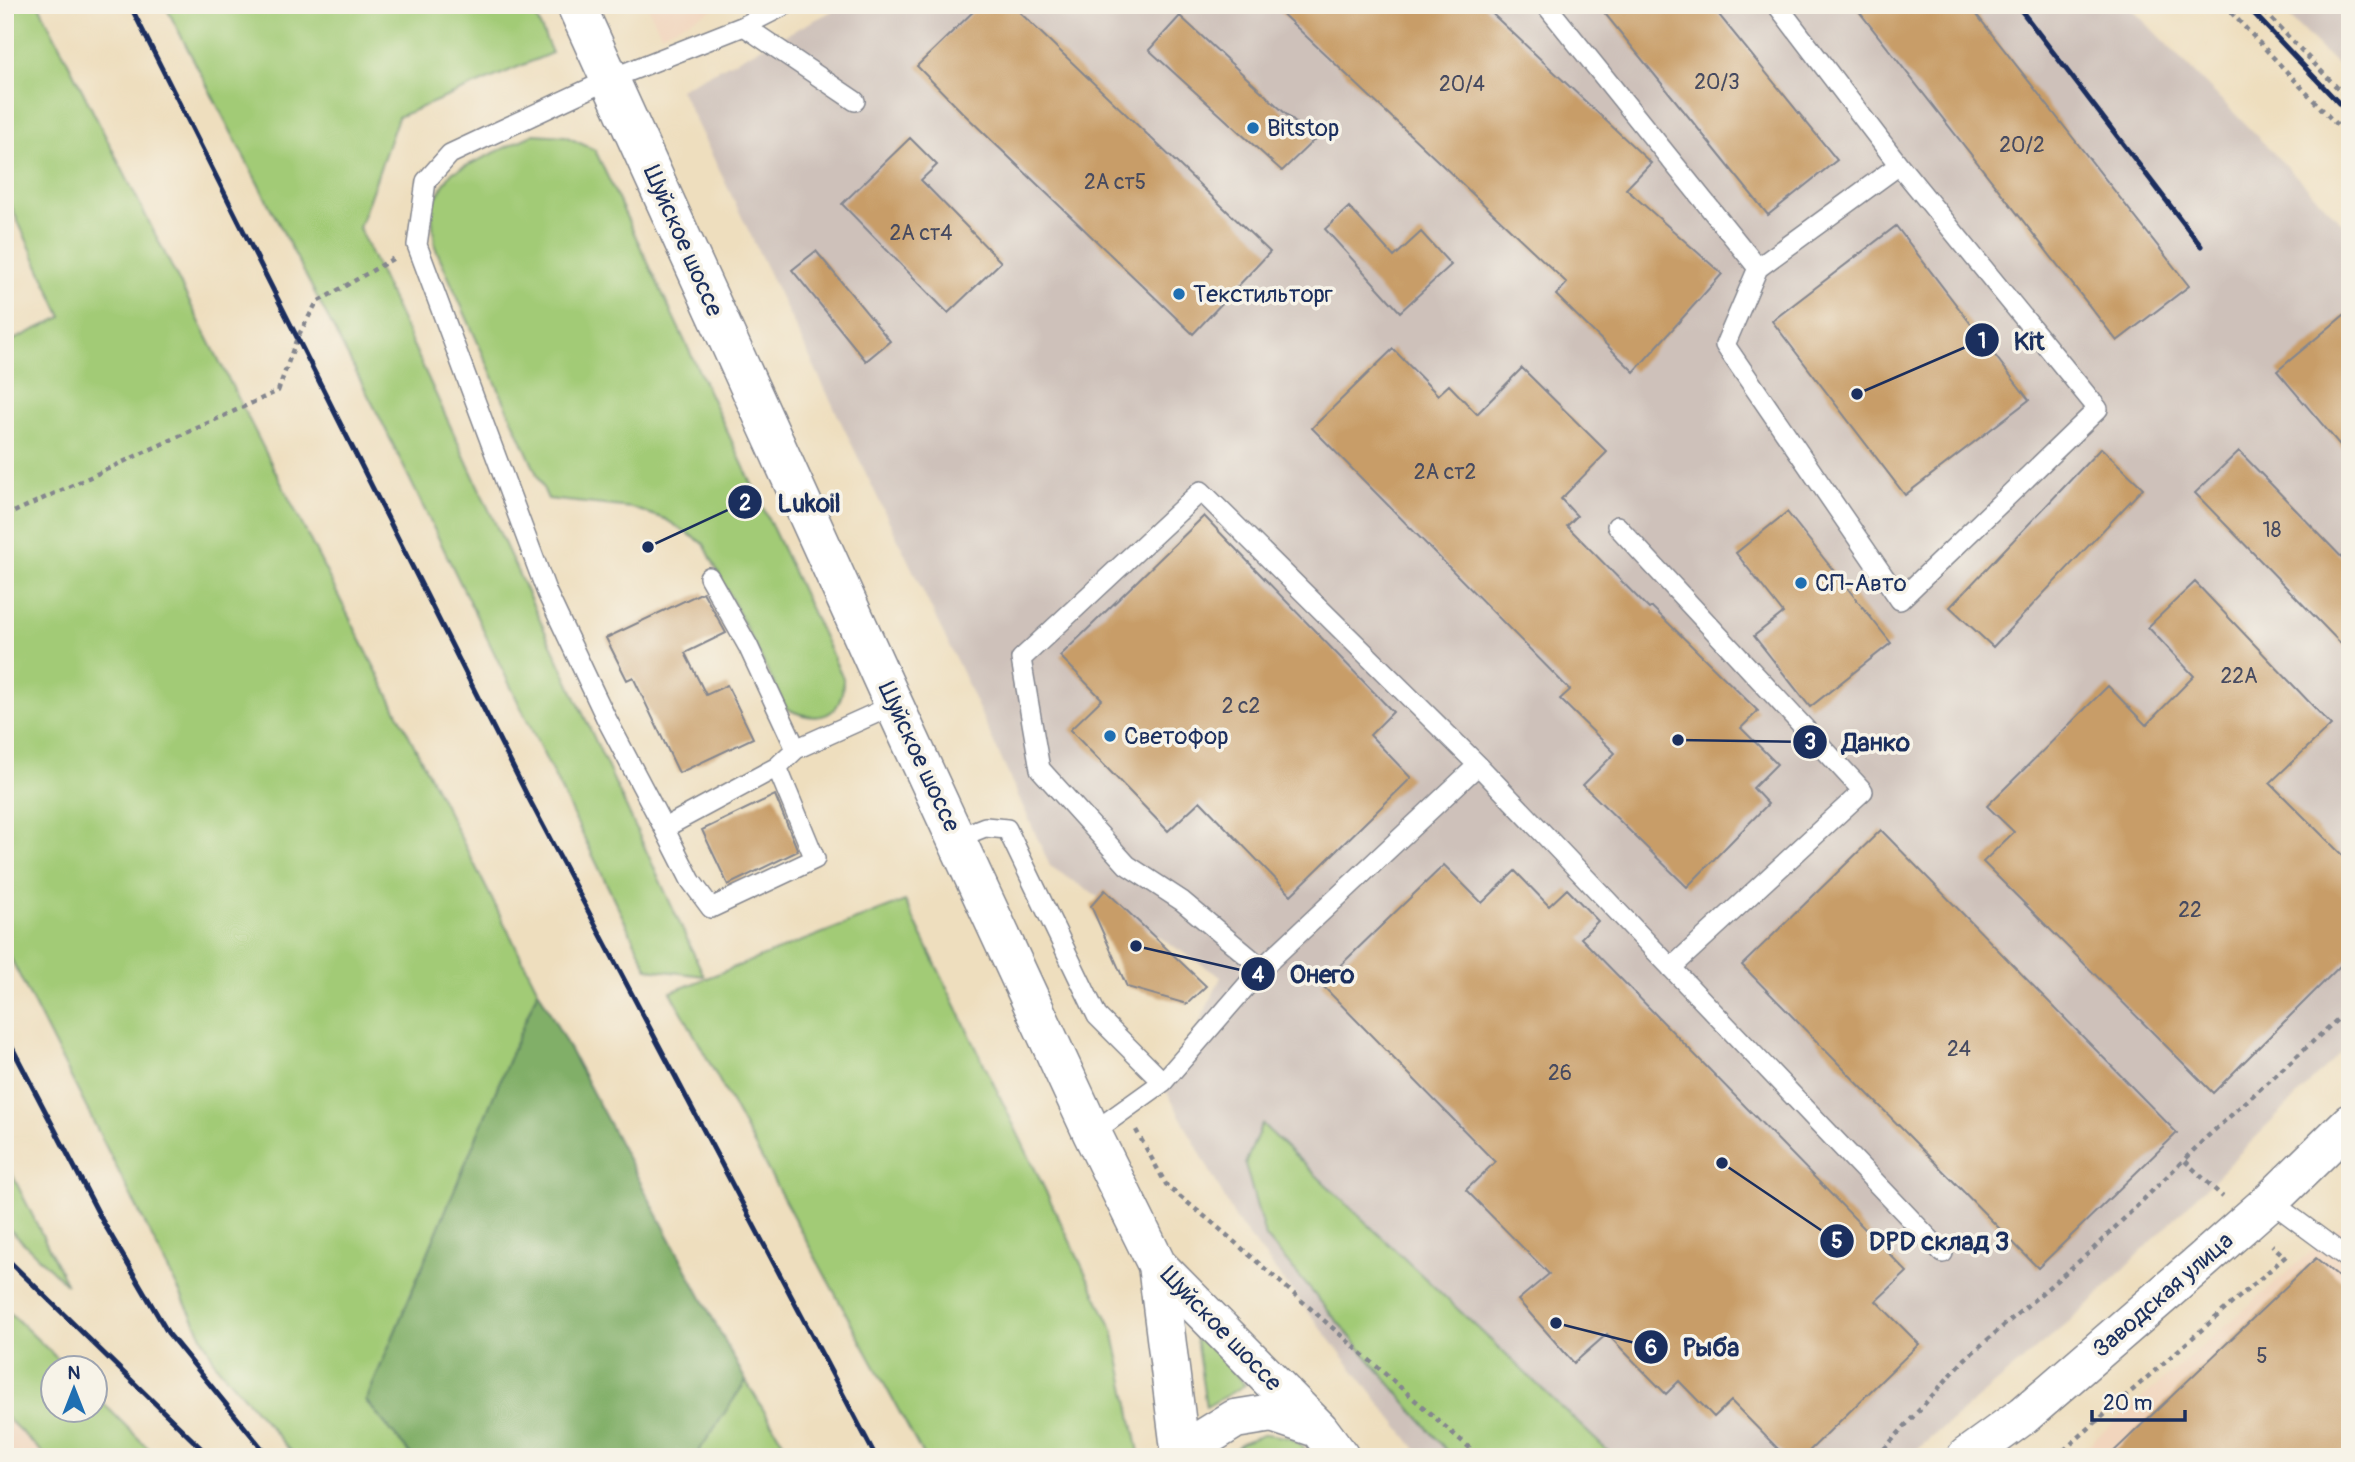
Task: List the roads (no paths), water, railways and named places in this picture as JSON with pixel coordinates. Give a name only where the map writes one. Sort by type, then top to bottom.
[{"type":"main road","name":"Шуйское шоссе","points":[[576,5],[894,705],[1092,1133],[1157,1265],[1330,1443]]},
{"type":"main road","name":"Заводская улица","points":[[1966,1457],[2024,1415],[2270,1201],[2350,1122]]},
{"type":"main road","points":[[1157,1265],[1181,1457]]},
{"type":"main road","points":[[1192,1457],[1206,1437],[1235,1419],[1272,1413],[1330,1443]]},
{"type":"lane","points":[[777,766],[815,859],[711,908],[691,881],[606,718],[547,593],[418,245],[426,181],[450,153],[610,79],[744,26],[785,5]]},
{"type":"lane","points":[[1546,5],[1758,268]]},
{"type":"lane","points":[[1777,5],[1899,165],[2098,409],[1900,600],[1725,345],[1758,268],[1899,165]]},
{"type":"lane","points":[[744,26],[855,101]]},
{"type":"lane","points":[[1262,968],[1182,901],[1127,865],[1040,769],[1021,659],[1201,491],[1478,765],[1943,1253]]},
{"type":"lane","points":[[1617,526],[1863,791],[1671,968]]},
{"type":"lane","points":[[709,577],[748,646],[796,749]]},
{"type":"lane","points":[[664,828],[777,766],[796,749],[894,705]]},
{"type":"lane","points":[[1092,1133],[1163,1082],[1262,968],[1478,765]]},
{"type":"lane","points":[[957,838],[985,827],[1007,829],[1097,1016],[1163,1082]]},
{"type":"lane","points":[[2270,1201],[2350,1259]]},
{"type":"railway","points":[[130,5],[528,797],[876,1457]]},
{"type":"railway","points":[[2017,5],[2201,246]]},
{"type":"railway","points":[[2246,5],[2350,115]]},
{"type":"railway","points":[[5,1034],[102,1220],[168,1333],[269,1457]]},
{"type":"railway","points":[[5,1257],[210,1457]]},
{"type":"place","name":"Bitstop","points":[[1253,128]]},
{"type":"place","name":"Текстильторг","points":[[1179,294]]},
{"type":"place","name":"Kit","points":[[1857,394]]},
{"type":"place","name":"Lukoil","points":[[648,547]]},
{"type":"place","name":"СП-Авто","points":[[1801,583]]},
{"type":"place","name":"Светофор","points":[[1110,736]]},
{"type":"place","name":"Данко","points":[[1678,740]]},
{"type":"place","name":"Онего","points":[[1136,946]]},
{"type":"place","name":"DPD склад 3","points":[[1722,1163]]},
{"type":"place","name":"Рыба","points":[[1556,1323]]}]
